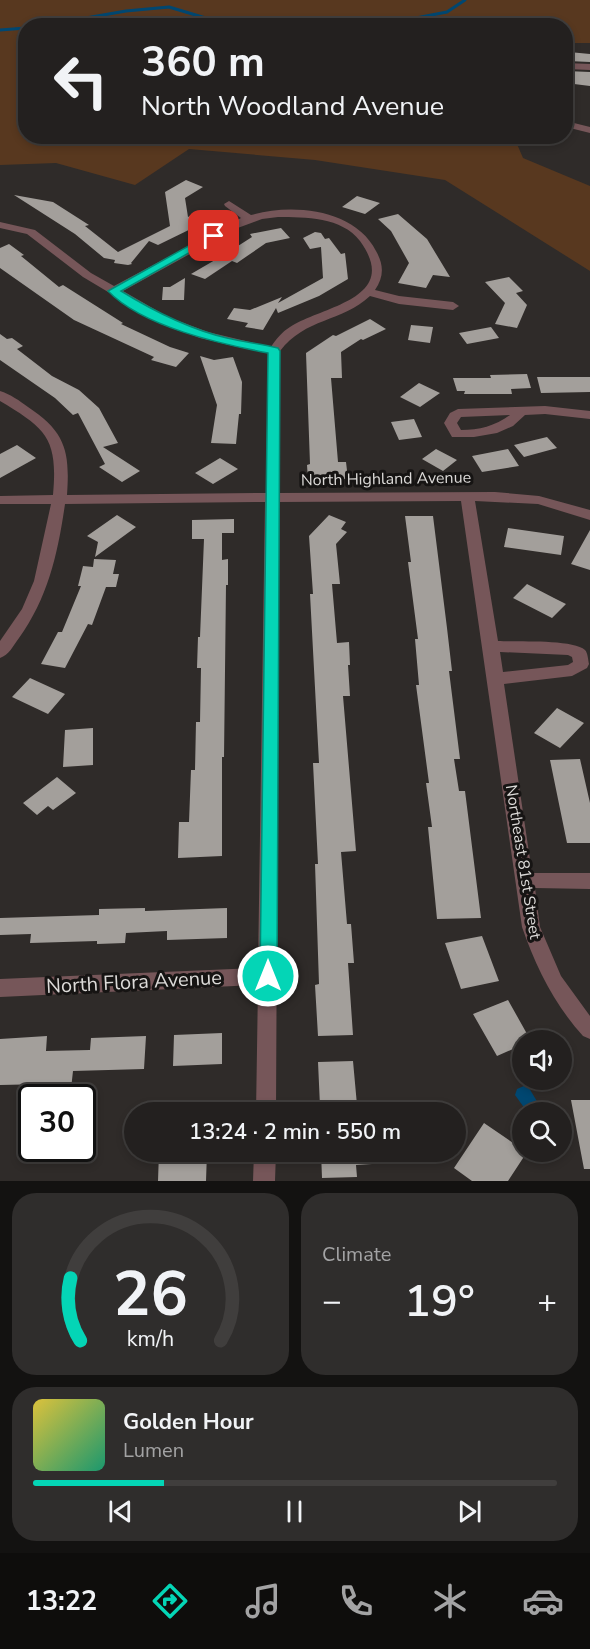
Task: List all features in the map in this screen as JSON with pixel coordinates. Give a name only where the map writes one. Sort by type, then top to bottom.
[{"type":"street","points":[[573,66],[590,67]]},
{"type":"street","points":[[573,126],[590,130]]},
{"type":"street","points":[[229,204],[248,218]]},
{"type":"street","points":[[114,291],[248,218],[275,213],[325,217],[351,228],[361,236],[376,265],[377,273],[368,292],[354,302],[298,326],[274,351],[266,1102]]},
{"type":"street","points":[[0,225],[31,232],[87,275],[148,313],[183,328],[225,341],[274,351]]},
{"type":"street","points":[[368,292],[399,300],[453,306]]},
{"type":"street","points":[[0,395],[36,418],[58,446],[63,464],[47,562],[37,595],[25,618],[0,652]]},
{"type":"street","points":[[520,412],[545,410],[590,415]]},
{"type":"street","name":"Northeast 81st Street","points":[[467,497],[496,679],[531,927],[540,955],[563,996],[590,1030]]},
{"type":"street","name":"North Highland Avenue","points":[[0,500],[524,498],[590,515]]},
{"type":"street","points":[[491,646],[570,650],[579,654],[581,664],[572,670],[496,679]]},
{"type":"street","points":[[524,880],[590,881]]},
{"type":"street","name":"North Flora Avenue","points":[[0,988],[268,976]]},
{"type":"street","points":[[264,1181],[265,1162]]},
{"type":"shaded area","points":[[0,0],[590,0],[590,43],[573,43],[573,18],[18,18],[18,144],[517,144],[523,158],[590,186],[590,271],[445,180],[315,160],[189,149],[135,185],[56,163],[0,165]]},
{"type":"water","points":[[517,1090],[530,1090],[537,1102],[520,1102],[515,1095]]},
{"type":"building","points":[[573,52],[590,54],[590,62],[573,61]]},
{"type":"building","points":[[573,71],[590,72],[590,86],[573,84]]},
{"type":"building","points":[[186,180],[203,187],[185,198],[188,217],[200,211],[205,222],[158,245],[149,241],[132,264],[128,265],[114,263],[115,260],[104,258],[75,234],[14,195],[53,202],[89,225],[85,226],[118,252],[170,226],[165,192]]},
{"type":"building","points":[[357,196],[380,203],[365,214],[342,207]]},
{"type":"building","points":[[398,214],[427,239],[450,277],[433,275],[426,288],[398,283],[409,263],[391,231],[378,219]]},
{"type":"building","points":[[281,228],[290,238],[266,243],[237,263],[232,261],[205,279],[191,274],[252,237],[250,234]]},
{"type":"building","points":[[315,232],[321,233],[325,239],[329,238],[341,254],[345,253],[348,279],[319,296],[278,313],[276,308],[263,330],[245,327],[248,323],[227,319],[234,308],[250,310],[282,297],[278,303],[323,278],[321,247],[310,249],[303,238]]},
{"type":"building","points":[[9,244],[59,287],[63,285],[123,323],[121,324],[170,347],[189,353],[176,367],[151,360],[154,357],[74,320],[0,268],[0,248]]},
{"type":"building","points":[[509,277],[523,291],[516,293],[527,305],[517,328],[495,324],[505,303],[485,282]]},
{"type":"building","points":[[185,278],[184,300],[162,300],[163,287],[170,287]]},
{"type":"building","points":[[370,319],[386,329],[361,339],[341,352],[342,378],[331,378],[338,462],[346,462],[348,479],[308,480],[307,465],[310,464],[306,353],[333,335],[336,336]]},
{"type":"building","points":[[411,325],[433,327],[430,343],[408,340]]},
{"type":"building","points":[[491,327],[499,338],[467,344],[459,333]]},
{"type":"building","points":[[0,334],[7,339],[12,338],[23,346],[17,349],[52,376],[79,390],[99,408],[118,443],[103,447],[140,471],[122,482],[99,467],[105,464],[78,413],[73,415],[55,398],[0,360]]},
{"type":"building","points":[[200,356],[214,360],[233,357],[242,382],[241,414],[239,414],[236,444],[211,443],[217,405]]},
{"type":"building","points":[[527,374],[531,388],[511,389],[512,394],[464,394],[465,391],[457,391],[453,378],[491,378],[490,375]]},
{"type":"building","points":[[537,377],[590,377],[590,392],[541,393]]},
{"type":"building","points":[[419,383],[440,393],[420,407],[400,397]]},
{"type":"building","points":[[414,419],[422,437],[399,440],[391,422]]},
{"type":"building","points":[[547,437],[557,448],[524,457],[514,445]]},
{"type":"building","points":[[17,445],[36,458],[0,478],[0,454]]},
{"type":"building","points":[[436,449],[457,460],[443,471],[422,459]]},
{"type":"building","points":[[508,449],[519,466],[482,472],[472,456]]},
{"type":"building","points":[[220,458],[238,469],[213,484],[195,473]]},
{"type":"building","points":[[117,515],[136,527],[95,557],[98,542],[87,536]]},
{"type":"building","points":[[329,515],[346,522],[341,529],[347,532],[336,544],[340,584],[332,584],[337,643],[349,642],[350,696],[343,696],[356,851],[341,852],[347,924],[351,924],[354,963],[348,963],[353,1035],[318,1036],[315,985],[319,984],[315,864],[318,864],[313,763],[319,763],[309,536]]},
{"type":"building","points":[[405,516],[433,516],[460,759],[454,759],[459,791],[465,791],[481,918],[437,919],[428,827],[432,827],[426,783],[429,783],[416,685],[419,685],[415,639],[418,639],[408,562],[411,562]]},
{"type":"building","points":[[234,519],[234,533],[222,533],[222,560],[228,559],[228,585],[226,585],[224,757],[222,757],[222,856],[178,858],[179,822],[189,822],[191,770],[195,770],[196,722],[200,722],[201,668],[197,668],[204,539],[192,539],[192,520]]},
{"type":"building","points":[[508,528],[564,536],[561,555],[504,547]]},
{"type":"building","points":[[590,530],[590,570],[571,564]]},
{"type":"building","points":[[94,559],[116,560],[113,574],[119,574],[116,587],[106,587],[92,625],[88,624],[65,668],[41,664],[58,632],[62,632],[81,586],[78,586],[83,566],[93,567]]},
{"type":"building","points":[[527,584],[566,604],[552,618],[513,598]]},
{"type":"building","points":[[30,678],[65,694],[48,714],[12,697]]},
{"type":"building","points":[[557,708],[584,723],[560,748],[534,733]]},
{"type":"building","points":[[93,728],[93,765],[63,767],[65,730]]},
{"type":"building","points":[[580,759],[590,803],[590,843],[567,843],[550,760]]},
{"type":"building","points":[[57,777],[76,793],[53,810],[48,806],[37,815],[23,803]]},
{"type":"building","points":[[145,908],[145,911],[227,908],[227,938],[167,940],[167,931],[126,933],[125,943],[97,944],[97,941],[30,943],[31,934],[0,935],[0,918],[99,915],[99,909]]},
{"type":"building","points":[[482,936],[499,981],[461,989],[445,943]]},
{"type":"building","points":[[508,1000],[525,1030],[512,1030],[512,1049],[497,1056],[473,1014]]},
{"type":"building","points":[[222,1033],[222,1064],[173,1066],[174,1035]]},
{"type":"building","points":[[47,1036],[46,1051],[90,1050],[91,1038],[146,1036],[144,1069],[73,1071],[72,1084],[0,1085],[0,1039]]},
{"type":"building","points":[[353,1061],[357,1102],[320,1102],[318,1062]]},
{"type":"building","points":[[571,1100],[590,1100],[590,1169],[584,1169]]},
{"type":"building","points":[[484,1123],[512,1142],[512,1162],[520,1162],[508,1181],[472,1181],[454,1168],[458,1162],[466,1162],[466,1150]]},
{"type":"building","points":[[159,1162],[207,1162],[206,1181],[158,1181]]},
{"type":"building","points":[[321,1162],[372,1162],[372,1164],[356,1165],[357,1177],[322,1178]]},
{"type":"waterway","points":[[416,18],[447,12],[465,0]]},
{"type":"waterway","points":[[86,18],[169,7],[206,18]]},
{"type":"waterway","points":[[0,30],[18,29]]},
{"type":"route","points":[[214,236],[114,291],[148,313],[183,328],[225,341],[274,351],[268,976]]}]
